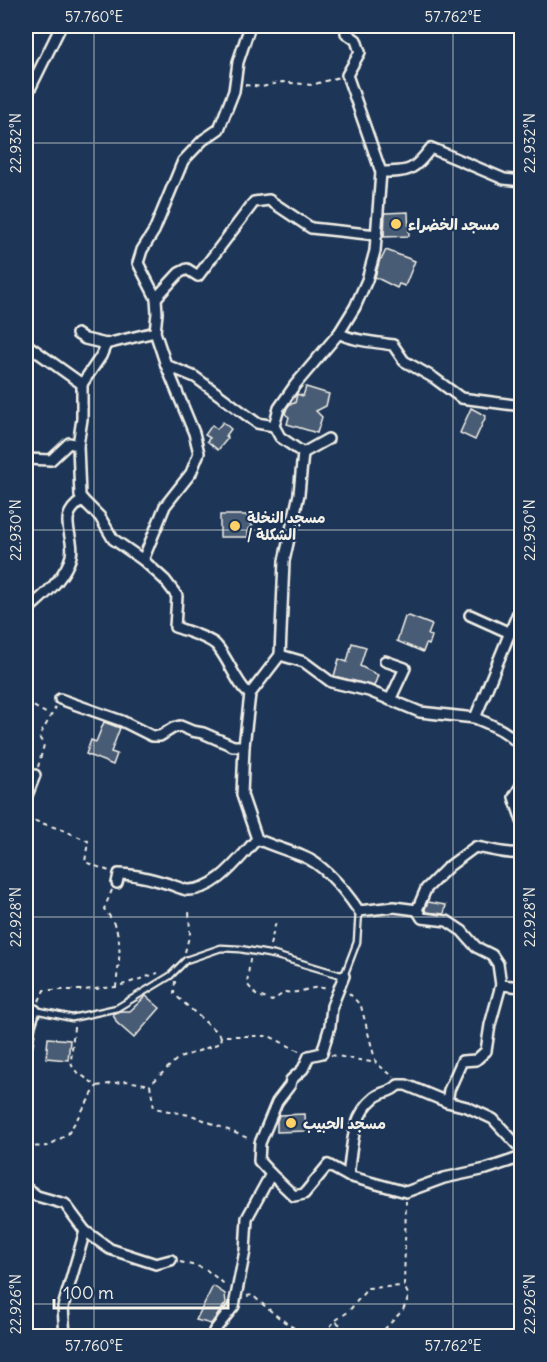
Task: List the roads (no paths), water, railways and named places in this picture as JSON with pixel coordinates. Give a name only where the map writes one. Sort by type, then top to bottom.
[{"type":"street","points":[[26,97],[61,26]]},
{"type":"street","points":[[143,560],[165,506],[191,473],[199,453],[194,433],[155,332],[156,298],[138,263],[183,161],[203,140],[219,129],[236,83],[238,62],[250,26]]},
{"type":"street","points":[[303,453],[280,437],[274,426],[279,408],[295,385],[339,333],[355,307],[367,280],[378,235],[381,172],[347,75],[360,52],[356,40],[346,33],[347,26]]},
{"type":"street","points":[[26,107],[28,111],[26,117]]},
{"type":"street","points":[[381,172],[406,172],[419,163],[431,148],[504,179],[522,182]]},
{"type":"street","points":[[156,298],[179,273],[187,269],[198,276],[254,202],[268,200],[311,228],[378,235]]},
{"type":"street","points":[[77,334],[85,339],[106,344],[155,332]]},
{"type":"street","points":[[339,333],[348,338],[393,345],[404,361],[434,378],[461,398],[522,406]]},
{"type":"street","points":[[26,344],[82,384]]},
{"type":"street","points":[[106,344],[101,356],[82,384],[82,419],[78,445],[80,496],[100,517],[112,539],[143,560],[165,580],[177,596],[175,627],[214,644],[245,692],[250,694]]},
{"type":"street","points":[[166,365],[195,377],[257,423],[274,426]]},
{"type":"street","points":[[303,453],[328,439]]},
{"type":"street","points":[[26,459],[51,460],[69,443],[78,445]]},
{"type":"street","points":[[303,453],[299,495],[281,582],[280,655],[250,694],[244,746],[242,795],[257,839],[304,856],[338,882],[359,911],[394,907],[417,910]]},
{"type":"street","points":[[26,610],[51,590],[69,563],[72,552],[66,518],[74,506],[83,500]]},
{"type":"street","points":[[475,718],[522,603]]},
{"type":"street","points":[[470,615],[510,633]]},
{"type":"street","points":[[280,655],[304,662],[332,682],[369,691],[420,712],[475,718],[499,728],[522,749]]},
{"type":"street","points":[[385,661],[405,668],[390,700]]},
{"type":"street","points":[[60,699],[122,721],[153,736],[160,736],[180,726],[233,746],[244,746]]},
{"type":"street","points":[[26,798],[35,775]]},
{"type":"street","points":[[522,784],[514,797],[522,821]]},
{"type":"street","points":[[118,879],[152,879],[187,890],[210,885],[231,867],[257,839]]},
{"type":"street","points":[[417,910],[426,889],[448,867],[475,847],[510,855],[522,853]]},
{"type":"street","points":[[417,910],[422,918],[447,921],[462,931],[476,947],[492,955],[498,964],[501,985],[490,1025],[486,1051],[476,1060],[462,1061],[449,1090],[447,1102]]},
{"type":"street","points":[[341,984],[332,1006],[330,1026],[322,1053],[309,1056],[303,1069],[291,1080],[290,1085],[277,1102],[260,1143],[259,1161],[294,1196],[304,1194],[328,1165],[348,1176],[406,1192],[444,1178],[486,1169],[522,1157]]},
{"type":"street","points":[[501,985],[522,987]]},
{"type":"street","points":[[26,1049],[30,1009]]},
{"type":"street","points":[[348,1176],[357,1121],[372,1099],[381,1094],[393,1092],[398,1085],[467,1107],[493,1119],[522,1150]]},
{"type":"street","points":[[213,1336],[234,1306],[245,1251],[247,1218],[271,1174]]},
{"type":"street","points":[[26,1188],[37,1197],[65,1204],[86,1231],[110,1249],[156,1264],[171,1260]]},
{"type":"street","points":[[65,1336],[63,1307],[86,1231]]},
{"type":"lane","points":[[30,1009],[72,1018],[117,1008],[166,979],[186,960],[220,948],[267,954],[341,984],[357,942],[359,911]]},
{"type":"place","name":"مسجد الخضراء","points":[[396,224]]},
{"type":"place","name":"مسجد النخلة / الشكلة","points":[[235,526]]},
{"type":"place","name":"مسجد الحبيب","points":[[291,1123]]}]
